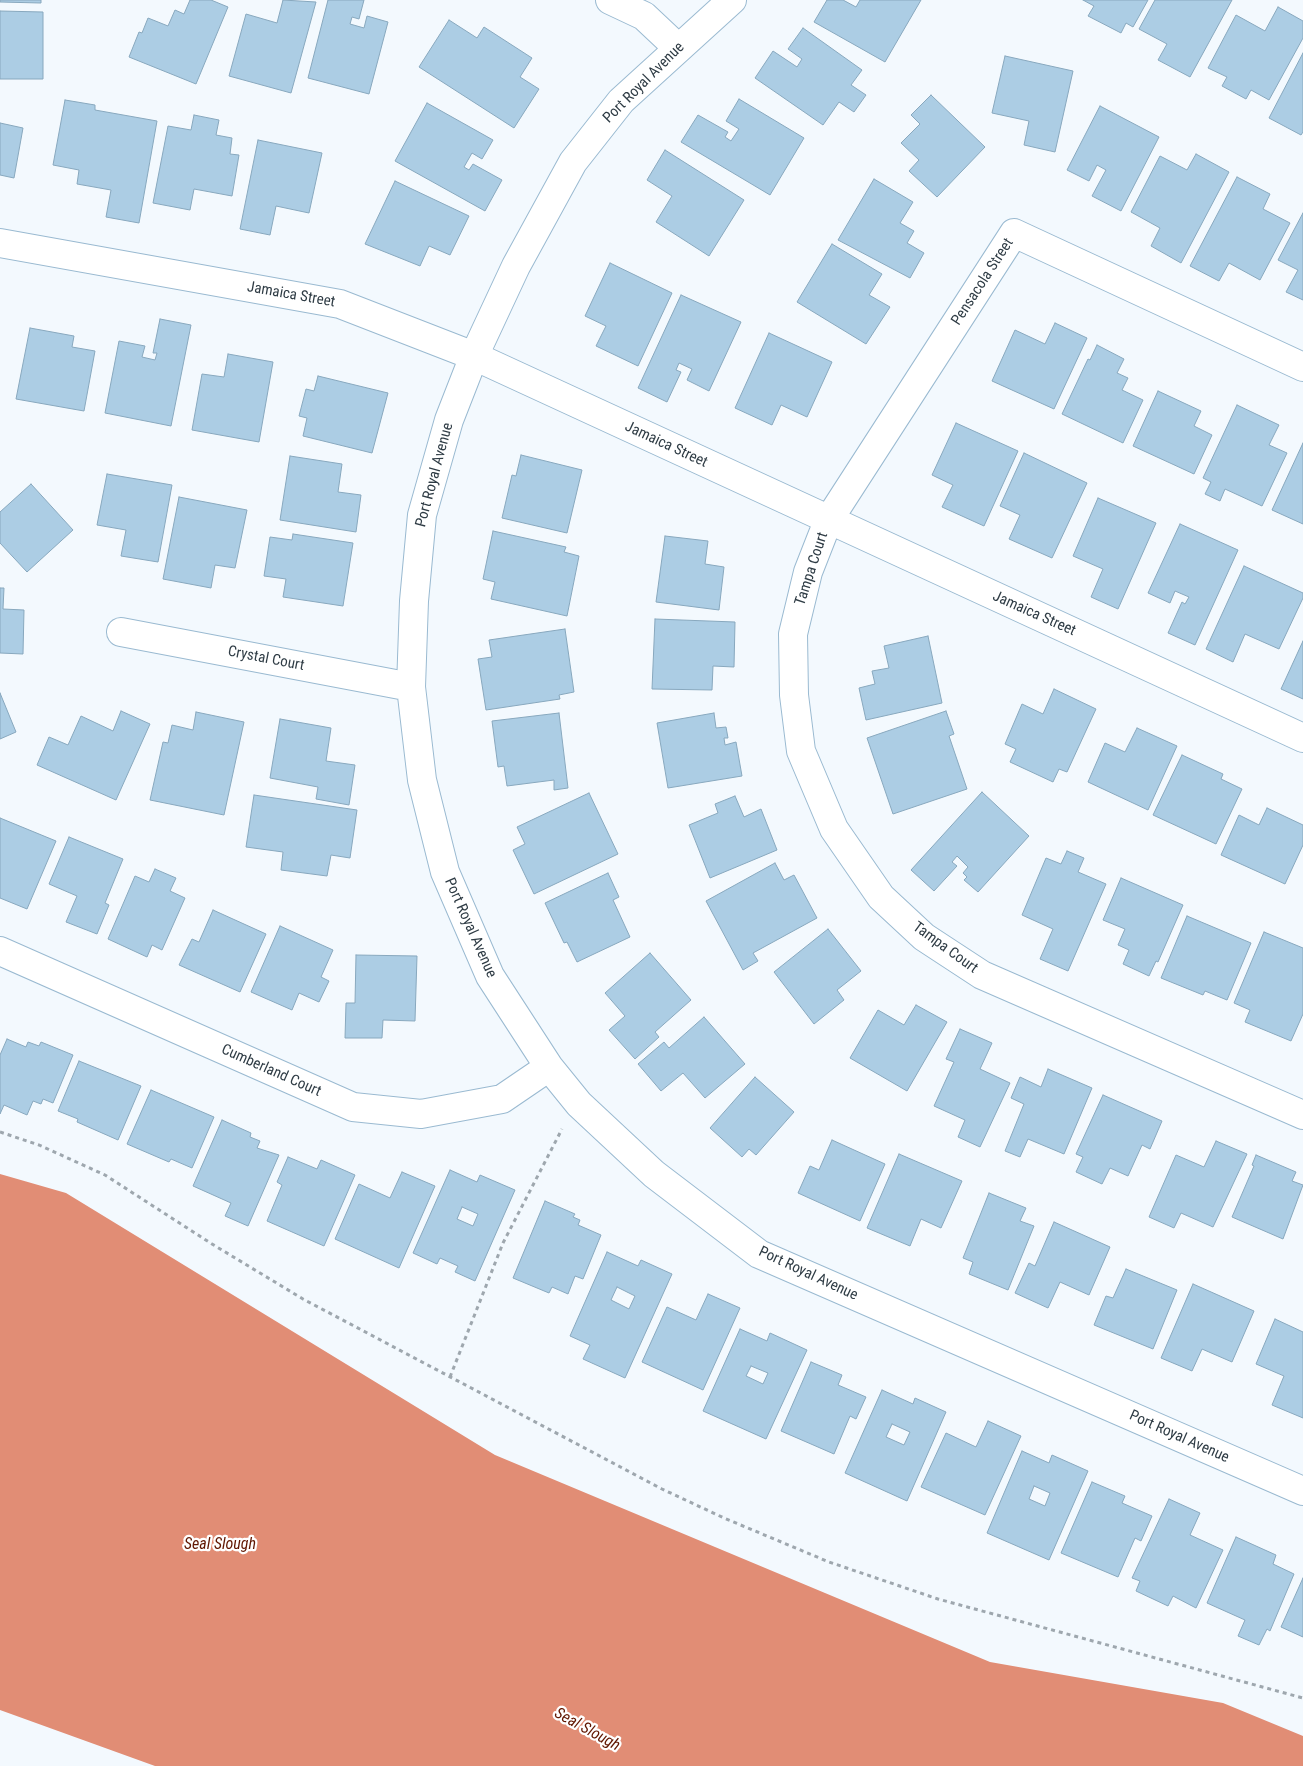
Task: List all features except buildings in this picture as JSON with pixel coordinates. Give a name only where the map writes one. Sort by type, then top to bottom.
[{"type":"street","points":[[610,0],[644,16],[678,48]]},
{"type":"street","name":"Port Royal Avenue","points":[[732,0],[621,101],[573,162],[516,266],[474,356],[449,420],[422,515],[414,602],[411,687],[422,780],[445,872],[490,976],[549,1067],[579,1104],[654,1174],[759,1254],[1303,1491]]},
{"type":"street","name":"Pensacola Street","points":[[828,521],[1014,233],[1303,367]]},
{"type":"street","name":"Jamaica Street","points":[[0,243],[340,304],[474,356],[828,521],[1303,738]]},
{"type":"street","name":"Tampa Court","points":[[828,521],[808,572],[793,634],[794,695],[801,752],[834,829],[881,897],[924,936],[982,975],[1303,1114]]},
{"type":"street","name":"Crystal Court","points":[[121,632],[411,687]]},
{"type":"street","name":"Cumberland Court","points":[[0,951],[353,1107],[421,1114],[502,1098],[549,1067]]},
{"type":"path","points":[[450,1377],[503,1243],[553,1143],[579,1104]]},
{"type":"path","points":[[0,1132],[39,1145],[106,1175],[212,1244],[303,1299],[662,1489],[724,1518],[829,1562],[938,1599],[1303,1698]]},
{"type":"water","name":"Seal Slough","points":[[0,1174],[66,1193],[495,1455],[990,1662],[1223,1703],[1303,1736],[1303,1766],[155,1766],[0,1710]]}]
